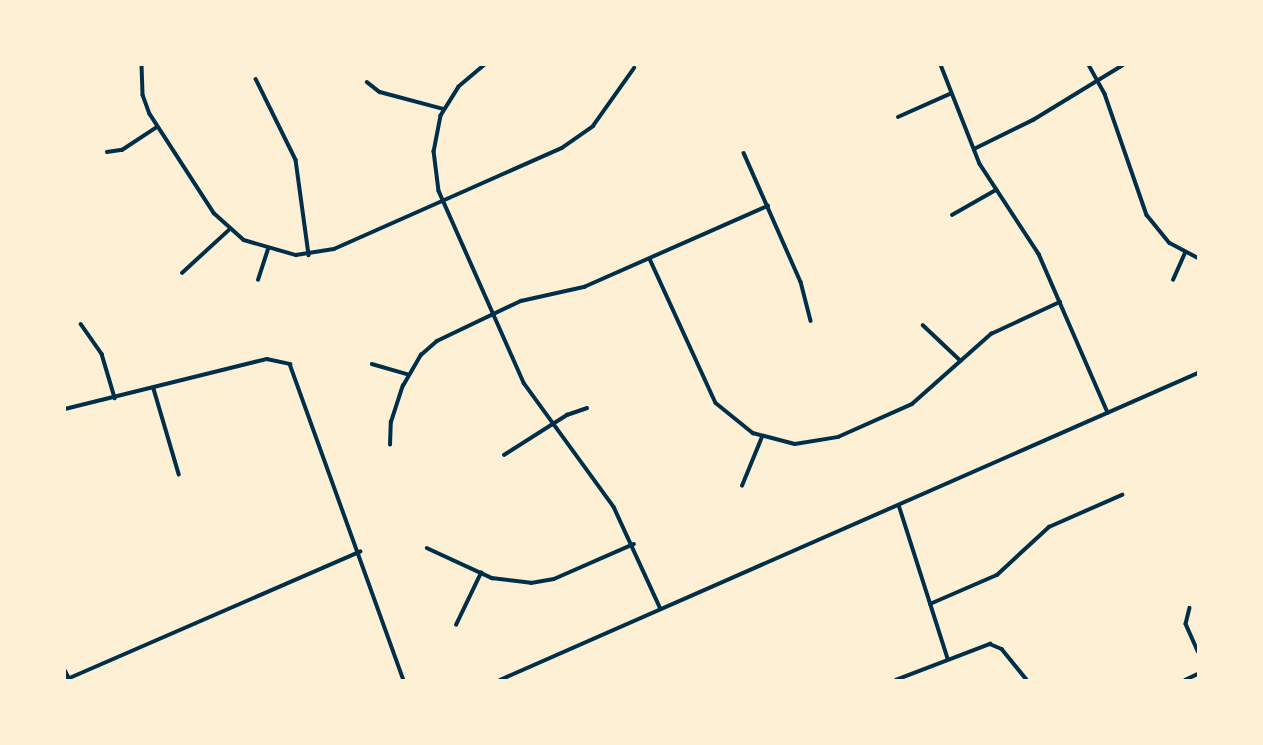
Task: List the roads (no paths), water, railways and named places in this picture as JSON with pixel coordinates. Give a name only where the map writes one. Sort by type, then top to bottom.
[{"type":"street","points":[[142,65],[143,95],[158,127],[229,230],[268,250],[309,255],[334,249],[574,142],[601,116],[634,68]]},
{"type":"street","points":[[485,65],[459,87],[444,109],[434,151],[443,201],[524,383],[614,507],[634,544],[661,609]]},
{"type":"street","points":[[941,65],[950,94],[974,149],[996,190],[1039,254],[1108,413]]},
{"type":"street","points":[[1089,65],[1099,80],[1147,215],[1163,237],[1185,253],[1198,258]]},
{"type":"street","points":[[974,149],[1123,65]]},
{"type":"street","points":[[256,79],[296,160],[309,255]]},
{"type":"street","points":[[367,82],[380,92],[444,109]]},
{"type":"street","points":[[898,117],[950,94]]},
{"type":"street","points":[[107,152],[122,150],[158,127]]},
{"type":"street","points":[[744,153],[801,282],[811,321]]},
{"type":"street","points":[[952,215],[996,190]]},
{"type":"street","points":[[390,445],[391,422],[408,374],[437,341],[533,298],[584,287],[768,206]]},
{"type":"street","points":[[182,273],[229,230]]},
{"type":"street","points":[[258,279],[268,250]]},
{"type":"street","points":[[1173,280],[1185,253]]},
{"type":"street","points":[[650,258],[711,395],[732,419],[762,437],[794,444],[838,437],[923,397],[991,334],[1060,302]]},
{"type":"street","points":[[81,324],[102,354],[115,398]]},
{"type":"street","points":[[923,325],[961,361]]},
{"type":"street","points":[[65,410],[267,359],[290,364],[404,680]]},
{"type":"street","points":[[372,365],[408,374]]},
{"type":"street","points":[[500,680],[1198,373]]},
{"type":"street","points":[[153,389],[179,474]]},
{"type":"street","points":[[504,455],[553,424],[587,408]]},
{"type":"street","points":[[742,486],[762,437]]},
{"type":"street","points":[[930,604],[998,575],[1049,527],[1122,495]]},
{"type":"street","points":[[899,505],[947,659]]},
{"type":"street","points":[[427,548],[505,581],[545,581],[634,544]]},
{"type":"street","points":[[65,670],[67,679],[360,552]]},
{"type":"street","points":[[456,625],[481,573]]},
{"type":"street","points":[[1190,608],[1186,624],[1198,652]]},
{"type":"street","points":[[896,680],[985,644],[995,645],[1027,680]]},
{"type":"street","points":[[1185,680],[1198,674]]}]
